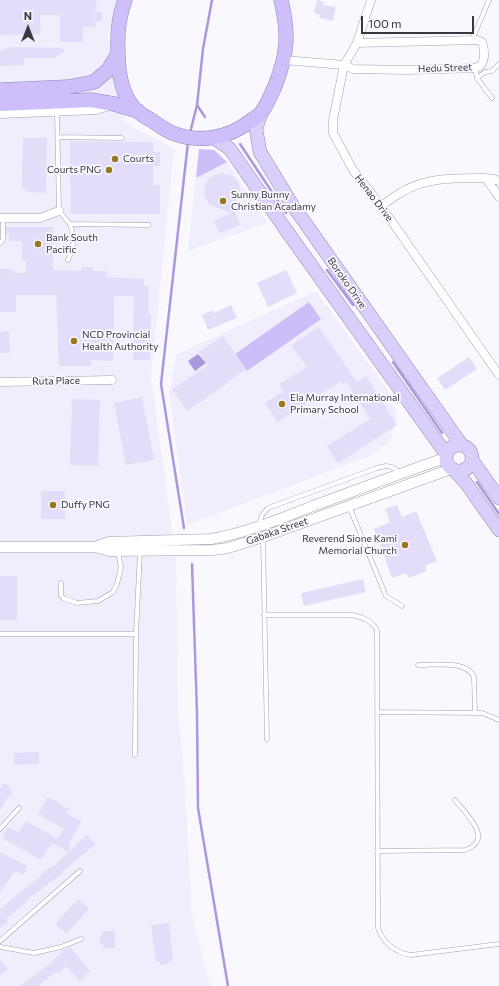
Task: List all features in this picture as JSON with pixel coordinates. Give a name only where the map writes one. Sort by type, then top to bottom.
[{"type":"highway","points":[[125,0],[118,26],[118,65],[128,99],[138,111],[164,129],[184,136],[211,138],[224,135],[243,127],[261,114],[271,96],[284,60],[286,22],[281,0]]},
{"type":"highway","points":[[0,90],[68,87],[94,82],[108,70],[118,54]]},
{"type":"highway","points":[[0,104],[91,100],[114,104],[138,111]]},
{"type":"main road","name":"Boroko Drive","points":[[261,114],[256,129],[260,152],[291,203],[461,444]]},
{"type":"main road","name":"Boroko Drive","points":[[211,138],[230,149],[449,463],[466,483],[499,530]]},
{"type":"main road","points":[[472,460],[469,466],[464,470],[449,463],[451,446],[461,444],[468,448],[472,456],[472,460],[499,498]]},
{"type":"street","name":"Henao Drive","points":[[371,0],[357,43],[344,65],[334,112],[333,133],[353,170],[381,206],[499,375]]},
{"type":"street","name":"Hedu Street","points":[[284,60],[344,65],[352,69],[408,70],[474,68],[480,66],[484,61],[484,48],[482,42],[472,40]]},
{"type":"street","points":[[357,43],[472,40]]},
{"type":"street","points":[[0,114],[96,109],[114,104]]},
{"type":"street","points":[[381,206],[402,191],[417,185],[445,178],[494,179],[499,182]]},
{"type":"street","points":[[486,179],[499,197]]},
{"type":"street","points":[[2,218],[40,218],[59,211]]},
{"type":"street","name":"Ruta Place","points":[[0,382],[112,380]]},
{"type":"street","name":"Gabaka Street","points":[[95,548],[110,542],[211,538],[226,536],[259,526],[401,473],[449,463]]},
{"type":"street","name":"Gabaka Street","points":[[0,547],[95,548],[109,551],[213,550],[228,548],[349,506],[449,463]]},
{"type":"lane","points":[[472,40],[489,0]]},
{"type":"lane","points":[[477,78],[485,72],[492,71],[499,64]]},
{"type":"lane","points":[[474,68],[477,78],[492,98]]},
{"type":"lane","points":[[57,111],[59,211],[70,224],[74,244],[68,260]]},
{"type":"lane","points":[[58,137],[122,138]]},
{"type":"lane","points":[[0,242],[3,240],[2,218]]},
{"type":"lane","points":[[70,224],[149,225]]},
{"type":"lane","points":[[267,740],[263,537],[259,526],[262,515],[268,508],[351,476],[377,468],[386,466],[392,467],[401,473]]},
{"type":"lane","points":[[349,506],[386,596],[402,606]]},
{"type":"lane","points":[[61,583],[60,595],[63,598],[77,603],[98,601],[113,592],[117,584],[121,567],[118,551]]},
{"type":"lane","points":[[135,755],[136,634],[140,551]]},
{"type":"lane","points":[[264,615],[352,615],[365,618],[370,621],[377,630],[377,851],[378,928],[380,934],[390,946],[403,954],[411,955],[499,944]]},
{"type":"lane","points":[[0,634],[136,634]]},
{"type":"lane","points":[[418,665],[454,665],[467,668],[472,672],[474,677],[475,714]]},
{"type":"lane","points":[[377,712],[482,714],[499,720]]},
{"type":"lane","points":[[377,851],[465,850],[472,848],[479,839],[479,832],[455,800]]},
{"type":"lane","points":[[0,829],[19,808]]},
{"type":"lane","points":[[0,941],[80,871]]},
{"type":"lane","points":[[0,948],[34,953],[61,947],[82,939]]},
{"type":"shaded area","points":[[0,0],[121,0],[107,37],[126,123],[174,149],[151,378],[176,560],[178,708],[184,775],[192,914],[210,986],[0,986]]},
{"type":"shaded area","name":"Sunny Bunny Christian Acadamy","points":[[199,149],[214,150],[227,162],[267,223],[188,251]]},
{"type":"shaded area","points":[[199,149],[214,150],[227,162],[196,178]]},
{"type":"shaded area","name":"Ela Murray International Primary School","points":[[316,291],[389,392],[397,417],[390,441],[372,455],[187,525],[169,391],[177,354]]},
{"type":"shaded area","points":[[309,302],[321,319],[247,371],[235,354]]},
{"type":"shaded area","points":[[198,354],[206,363],[195,371],[188,361]]},
{"type":"building","points":[[0,0],[97,0],[95,12],[102,12],[102,21],[95,21],[95,27],[83,27],[83,42],[60,42],[60,15],[40,15],[41,34],[0,35]]},
{"type":"building","points":[[317,0],[324,2],[323,5],[336,7],[333,21],[319,18],[320,15],[314,13]]},
{"type":"building","points":[[9,47],[64,48],[64,52],[54,58],[24,58],[24,65],[0,66],[0,51]]},
{"type":"building","points":[[23,138],[47,138],[46,193],[27,192],[28,189],[22,189]]},
{"type":"building","points":[[70,141],[153,142],[153,152],[160,152],[160,166],[153,166],[153,185],[160,185],[160,214],[71,214]]},
{"type":"building","points":[[220,173],[231,175],[236,179],[239,185],[239,197],[233,205],[240,225],[219,233],[214,220],[233,213],[209,204],[204,194],[204,188],[209,178]]},
{"type":"building","points":[[6,227],[53,227],[53,270],[82,271],[82,267],[93,267],[93,271],[107,271],[107,277],[144,279],[144,286],[149,286],[148,314],[151,314],[150,360],[133,360],[134,296],[114,296],[113,361],[91,360],[91,366],[59,366],[56,295],[16,295],[16,312],[0,312],[0,269],[12,269],[13,273],[26,273],[26,261],[22,261],[22,241],[9,241],[9,234],[6,234]]},
{"type":"building","points":[[286,270],[297,293],[268,307],[257,283]]},
{"type":"building","points":[[231,305],[237,318],[208,330],[202,315],[212,310],[214,313]]},
{"type":"building","points":[[319,327],[357,382],[366,376],[397,425],[338,463],[327,446],[370,419],[347,382],[343,385],[341,381],[278,422],[265,403],[283,391],[279,384],[307,367],[291,345]]},
{"type":"building","points":[[9,331],[10,353],[0,353],[0,332]]},
{"type":"building","points":[[223,336],[246,369],[187,411],[172,389],[208,365],[199,352]]},
{"type":"building","points":[[469,357],[477,369],[445,390],[437,378]]},
{"type":"building","points":[[142,397],[154,460],[126,465],[114,403]]},
{"type":"building","points":[[72,399],[100,400],[98,466],[70,465]]},
{"type":"building","name":"Duffy PNG","points":[[41,491],[65,491],[65,519],[41,519]]},
{"type":"building","name":"Reverend Sione Kami Memorial Church","points":[[397,505],[402,517],[416,511],[437,561],[425,566],[427,571],[409,578],[406,573],[392,578],[374,529],[390,522],[385,509]]},
{"type":"building","points":[[0,576],[17,576],[17,620],[0,620]]},
{"type":"building","points":[[363,579],[366,592],[304,606],[301,593]]},
{"type":"building","points":[[39,752],[39,764],[14,765],[14,753]]},
{"type":"building","points":[[4,783],[9,786],[13,798],[9,795],[0,810],[0,789]]},
{"type":"building","points":[[48,797],[69,809],[66,813],[81,821],[68,846],[71,847],[68,852],[52,843],[41,860],[2,838],[8,827],[18,833],[26,821],[57,839],[64,829],[38,814]]},
{"type":"building","points":[[87,835],[95,844],[62,872],[63,873],[25,901],[26,902],[6,919],[8,922],[0,928],[0,909],[44,873],[43,872],[56,864]]},
{"type":"building","points":[[0,852],[27,866],[23,875],[15,871],[0,892]]},
{"type":"building","points":[[78,899],[89,909],[66,934],[55,924]]},
{"type":"building","points":[[169,923],[173,961],[169,961],[169,964],[160,965],[160,962],[156,962],[151,925]]},
{"type":"building","points":[[102,931],[115,931],[115,948],[103,948],[103,944],[100,944]]},
{"type":"building","points":[[70,947],[90,971],[80,981],[66,966],[59,973],[57,971],[38,986],[20,986],[48,965],[64,950]]},
{"type":"building","points":[[0,960],[8,969],[0,976]]},
{"type":"waterway","points":[[190,133],[197,105],[203,49],[212,0]]},
{"type":"waterway","points":[[197,105],[205,117]]},
{"type":"waterway","points":[[184,528],[161,384],[188,142]]},
{"type":"waterway","points":[[240,144],[286,213]]},
{"type":"waterway","points":[[327,270],[353,305]]},
{"type":"waterway","points":[[393,362],[442,433]]},
{"type":"waterway","points":[[477,482],[499,514]]},
{"type":"waterway","points":[[192,564],[197,713],[198,808],[228,986]]},
{"type":"place","name":"Courts","points":[[115,159]]},
{"type":"place","name":"Courts PNG","points":[[109,170]]},
{"type":"place","name":"Sunny Bunny Christian Acadamy","points":[[223,201]]},
{"type":"place","name":"Bank South Pacific","points":[[38,244]]},
{"type":"place","name":"NCD Provincial Health Authority","points":[[74,341]]},
{"type":"place","name":"Ela Murray International Primary School","points":[[282,404]]},
{"type":"place","name":"Duffy PNG","points":[[53,505]]},
{"type":"place","name":"Reverend Sione Kami Memorial Church","points":[[405,545]]}]
